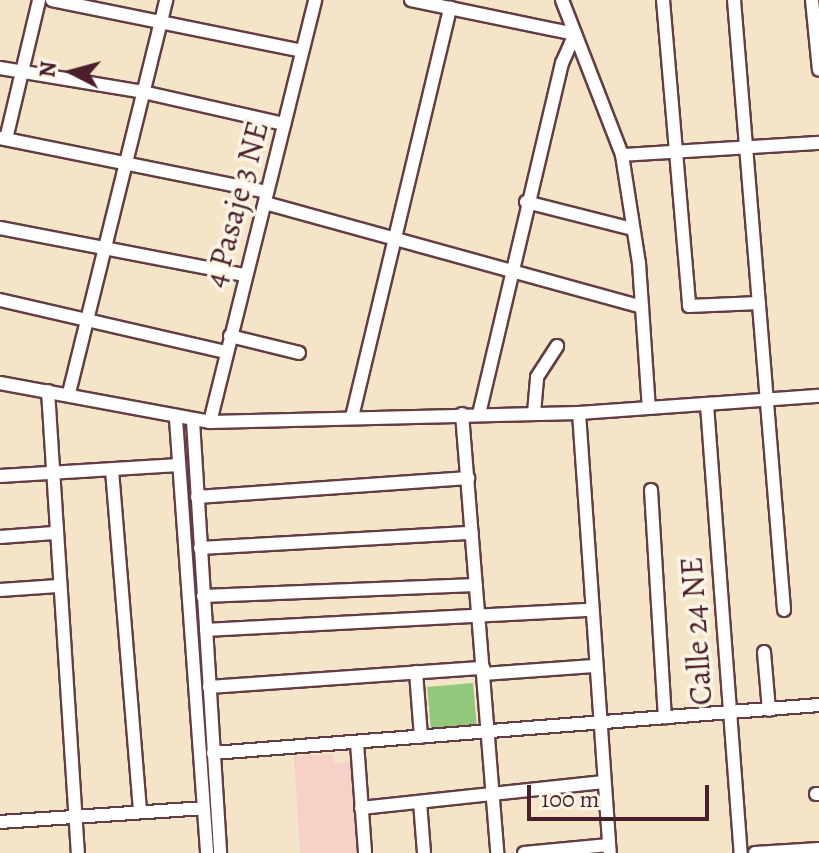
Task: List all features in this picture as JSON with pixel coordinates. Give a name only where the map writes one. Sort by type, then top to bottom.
[{"type":"street","points":[[39,0],[3,139],[128,164],[266,198],[394,239],[642,307]]},
{"type":"street","points":[[52,0],[302,51]]},
{"type":"street","points":[[69,393],[90,318],[166,0]]},
{"type":"street","name":"4 Pasaje 3 NE","points":[[210,422],[243,275],[266,198],[315,0]]},
{"type":"street","points":[[411,0],[575,34]]},
{"type":"street","points":[[562,0],[622,155],[642,307],[649,408]]},
{"type":"street","points":[[663,0],[679,152],[689,306],[759,303]]},
{"type":"street","points":[[734,0],[784,610]]},
{"type":"street","points":[[812,0],[819,70]]},
{"type":"street","points":[[352,417],[450,8]]},
{"type":"street","points":[[479,414],[526,202],[562,63],[575,34]]},
{"type":"street","points":[[0,68],[143,92],[284,124]]},
{"type":"street","points":[[622,155],[819,143]]},
{"type":"street","points":[[526,202],[633,229]]},
{"type":"street","points":[[0,228],[106,246],[243,275]]},
{"type":"street","points":[[0,300],[90,318],[226,352]]},
{"type":"street","points":[[230,336],[299,353]]},
{"type":"street","points":[[534,413],[537,377],[557,346]]},
{"type":"street","points":[[0,383],[69,393],[176,419],[210,422],[579,413],[819,396]]},
{"type":"street","points":[[48,391],[49,472],[78,853]]},
{"type":"street","name":"Calle 24 NE","points":[[707,405],[741,853]]},
{"type":"street","points":[[524,853],[610,849],[589,610],[579,413]]},
{"type":"street","points":[[462,414],[497,853]]},
{"type":"street","points":[[176,419],[207,853]]},
{"type":"street","points":[[193,421],[220,853]]},
{"type":"street","points":[[0,476],[179,465]]},
{"type":"street","points":[[112,470],[140,812]]},
{"type":"street","points":[[197,497],[468,478]]},
{"type":"street","points":[[651,490],[665,718]]},
{"type":"street","points":[[0,537],[54,533]]},
{"type":"street","points":[[200,548],[472,533]]},
{"type":"street","points":[[203,596],[476,585]]},
{"type":"street","points":[[0,590],[58,586]]},
{"type":"street","points":[[206,630],[589,610]]},
{"type":"street","points":[[764,652],[769,710]]},
{"type":"street","points":[[209,687],[416,672],[594,666]]},
{"type":"street","points":[[416,672],[421,737]]},
{"type":"street","points":[[213,753],[819,705]]},
{"type":"street","points":[[357,743],[365,853]]},
{"type":"street","points":[[361,808],[604,782]]},
{"type":"street","points":[[420,802],[424,853]]},
{"type":"street","points":[[0,822],[204,808]]},
{"type":"street","points":[[755,853],[819,849]]},
{"type":"shaded area","points":[[333,754],[334,763],[350,762],[357,853],[300,853],[294,756]]},
{"type":"green space","points":[[473,683],[477,727],[431,731],[427,687]]}]
